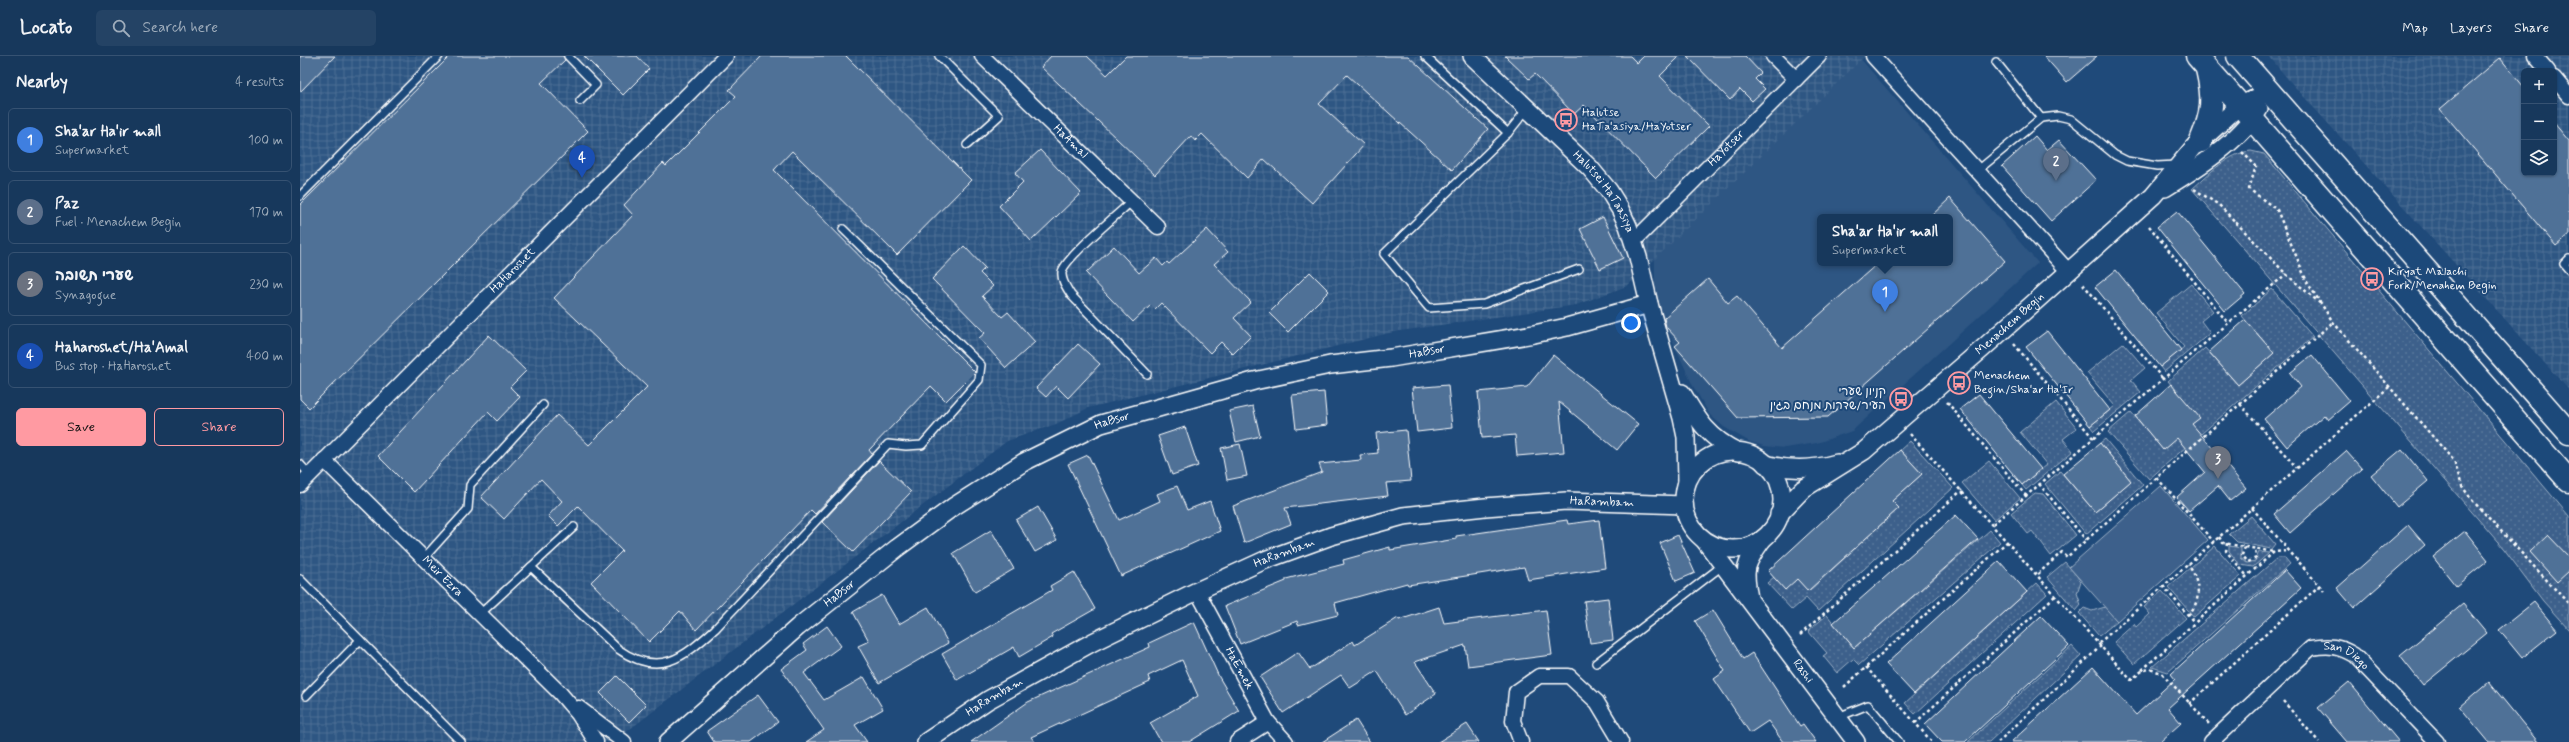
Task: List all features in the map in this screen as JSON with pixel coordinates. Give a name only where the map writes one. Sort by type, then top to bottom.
[{"type":"highway","points":[[2238,56],[2569,433]]},
{"type":"highway","points":[[2201,61],[2569,481]]},
{"type":"highway","points":[[2201,61],[2213,99],[2208,125],[2201,140]]},
{"type":"street","name":"HaHaroshet","points":[[300,485],[726,56]]},
{"type":"street","name":"HaAmal","points":[[982,56],[1158,227]]},
{"type":"street","name":"Halutsei HaTaasiya","points":[[1472,56],[1590,168],[1609,191],[1628,226],[1686,437],[1687,482]]},
{"type":"street","points":[[1773,56],[1796,78]]},
{"type":"street","name":"HaYotser","points":[[1633,242],[1819,56]]},
{"type":"street","points":[[1873,56],[2069,272]]},
{"type":"street","points":[[2535,56],[2545,68]]},
{"type":"street","points":[[2557,82],[2569,96]]},
{"type":"street","name":"Menachem Begin","points":[[1780,514],[1803,489],[1864,451],[2069,272],[2153,196],[2178,164],[2201,140],[2246,113],[2269,92]]},
{"type":"street","name":"Menachem Begin","points":[[2153,196],[2192,172],[2236,135],[2246,113]]},
{"type":"street","name":"HaBsor","points":[[668,742],[798,627],[897,548],[953,507],[1024,462],[1101,424],[1254,380],[1330,365],[1391,358],[1534,334],[1567,327],[1649,304]]},
{"type":"street","name":"Halutsei HaTaasiya","points":[[1667,368],[1706,431],[1719,443],[1738,452]]},
{"type":"street","name":"Menachem Begin","points":[[1765,464],[1792,468],[1825,466],[1850,458],[1864,451]]},
{"type":"street","points":[[1725,452],[1738,452],[1752,455],[1765,464],[1778,482],[1782,504],[1780,514],[1773,528],[1764,538],[1750,546],[1735,550],[1719,548],[1705,541],[1694,531],[1687,519],[1684,505],[1687,482],[1702,462],[1725,452]]},
{"type":"street","name":"Meir Ezra","points":[[324,460],[560,693],[582,719],[596,742]]},
{"type":"street","name":"HaRambam","points":[[926,742],[988,700],[1093,642],[1197,591],[1265,560],[1316,541],[1403,516],[1566,501],[1684,505]]},
{"type":"street","name":"Rashi","points":[[1749,600],[1745,580],[1747,561],[1764,538]]},
{"type":"street","name":"Rashi","points":[[1705,541],[1722,566],[1856,742]]},
{"type":"street","name":"HaEmek","points":[[1197,591],[1268,722],[1286,742]]},
{"type":"street","name":"San Diego","points":[[2211,742],[2312,648],[2326,645],[2340,647],[2354,655],[2437,742]]},
{"type":"street","points":[[1521,742],[1513,721],[1516,692],[1539,676],[1569,676],[1593,697],[1620,742]]},
{"type":"street","name":"Meir Ezra","points":[[560,693],[624,742]]},
{"type":"street","points":[[1237,742],[1268,722]]},
{"type":"lane","points":[[300,196],[439,56]]},
{"type":"lane","points":[[568,56],[596,85],[580,101]]},
{"type":"lane","points":[[939,56],[999,116],[968,145]]},
{"type":"lane","points":[[1425,56],[1508,133]]},
{"type":"lane","points":[[1996,62],[2041,118]]},
{"type":"lane","points":[[1528,109],[1508,133],[1384,254],[1429,308],[1484,304],[1580,269]]},
{"type":"lane","points":[[1977,171],[2041,118],[2058,116],[2072,119],[2115,155],[2127,162],[2142,164],[2178,164]]},
{"type":"lane","points":[[1132,202],[1071,258],[1062,271],[1063,282],[1071,295],[1147,374]]},
{"type":"lane","points":[[531,567],[618,649],[634,660],[651,664],[671,661],[694,648],[715,629],[888,444],[906,446],[922,445],[979,380],[981,365],[842,229]]},
{"type":"lane","points":[[2569,259],[2564,264],[2569,270]]},
{"type":"lane","points":[[424,558],[468,509],[470,485],[543,405]]},
{"type":"lane","points":[[300,464],[310,474]]},
{"type":"lane","points":[[480,614],[574,527]]},
{"type":"lane","points":[[1596,663],[1722,566]]},
{"type":"lane","points":[[300,579],[461,742]]},
{"type":"lane","points":[[306,696],[360,640]]},
{"type":"lane","points":[[1837,718],[1868,706],[1899,742]]},
{"type":"path","points":[[2236,135],[2242,152],[2256,166],[2249,189],[2277,210],[2307,282],[2333,322],[2454,461],[2462,486],[2471,499],[2569,604]]},
{"type":"path","points":[[2193,188],[2219,205],[2286,274],[2325,308]]},
{"type":"path","points":[[2149,226],[2228,323]]},
{"type":"path","points":[[1993,524],[2286,274]]},
{"type":"path","points":[[2083,284],[2163,379]]},
{"type":"path","points":[[2038,574],[2062,552],[2067,557],[2333,322]]},
{"type":"path","points":[[2014,344],[2094,438]]},
{"type":"path","points":[[2099,643],[2389,387]]},
{"type":"path","points":[[1947,402],[2026,496]]},
{"type":"path","points":[[2240,404],[2296,468]]},
{"type":"path","points":[[1910,434],[2038,574],[2131,680],[2274,552]]},
{"type":"path","points":[[2157,478],[2214,542]]},
{"type":"path","points":[[2040,484],[2086,540]]},
{"type":"path","points":[[1800,635],[1962,490]]},
{"type":"path","points":[[2252,508],[2324,591]]},
{"type":"path","points":[[2218,537],[2227,544],[2274,552],[2288,551]]},
{"type":"path","points":[[1844,687],[2008,541]]},
{"type":"path","points":[[2227,544],[2226,551],[2247,576]]},
{"type":"path","points":[[2245,547],[2242,555],[2248,562],[2256,558],[2257,551],[2255,548]]},
{"type":"path","points":[[2188,564],[2195,574],[2198,586],[2198,598],[2194,610],[2188,615]]},
{"type":"path","points":[[2189,704],[2320,585]]},
{"type":"path","points":[[2163,586],[2194,622]]},
{"type":"path","points":[[1915,723],[2056,595]]},
{"type":"path","points":[[1998,742],[2101,646]]},
{"type":"path","points":[[1866,667],[1932,742]]},
{"type":"path","points":[[2142,671],[2149,669],[2162,673],[2210,726]]},
{"type":"path","points":[[2283,701],[2319,742]]},
{"type":"shaded area","points":[[300,56],[1865,56],[1627,286],[1576,305],[1393,332],[1088,408],[1056,424],[1007,441],[613,742],[300,742]]},
{"type":"shaded area","points":[[1858,56],[2038,263],[1852,431],[1817,443],[1785,448],[1764,446],[1750,442],[1724,427],[1710,415],[1693,386],[1660,313],[1655,287],[1655,248]]},
{"type":"shaded area","points":[[2269,56],[2569,56],[2569,390],[2287,78]]},
{"type":"shaded area","points":[[2251,151],[2264,154],[2569,516],[2569,630],[2543,601],[2504,549],[2192,189],[2219,165],[2234,156]]},
{"type":"shaded area","points":[[2191,284],[2213,311],[2201,321],[2210,333],[2164,372],[2160,367],[2184,347],[2156,313]]},
{"type":"shaded area","points":[[2272,289],[2313,337],[2149,479],[2108,432],[2131,412],[2163,449],[2199,418],[2168,381],[2205,348],[2238,385],[2274,353],[2242,316]]},
{"type":"shaded area","points":[[2123,343],[2145,368],[2131,380],[2141,392],[2094,431],[2090,426],[2115,406],[2087,373]]},
{"type":"shaded area","points":[[2056,402],[2077,428],[2063,439],[2073,451],[2026,490],[2022,485],[2047,465],[2020,432]]},
{"type":"shaded area","points":[[2105,439],[2143,485],[2086,534],[2045,484],[2060,471],[2095,512],[2131,481],[2100,443]]},
{"type":"shaded area","points":[[1910,441],[1953,488],[1818,611],[1806,598],[1792,610],[1767,583],[1774,577],[1797,579],[1809,591],[1899,508],[1892,501],[1922,474],[1900,450]]},
{"type":"shaded area","points":[[1989,461],[2020,498],[1994,520],[1962,483]]},
{"type":"shaded area","points":[[2161,486],[2208,540],[2117,621],[2069,567]]},
{"type":"shaded area","points":[[2035,493],[2043,494],[2076,535],[2051,556],[2032,531],[2028,534],[2011,513]]},
{"type":"shaded area","points":[[2251,516],[2275,544],[2271,549],[2237,542],[2229,534]]},
{"type":"shaded area","points":[[1990,530],[2000,542],[1859,665],[1853,659],[1837,673],[1823,656],[1827,653],[1808,631],[1827,615],[1854,648]]},
{"type":"shaded area","points":[[2215,546],[2241,576],[2194,617],[2168,587]]},
{"type":"shaded area","points":[[2229,546],[2241,548],[2241,558],[2247,563],[2255,561],[2259,552],[2269,553],[2253,567],[2240,565],[2229,551]]},
{"type":"shaded area","points":[[2277,558],[2285,558],[2290,564],[2168,672],[2152,667]]},
{"type":"shaded area","points":[[2065,562],[2081,581],[2077,593],[2081,605],[2076,611],[2047,577]]},
{"type":"shaded area","points":[[2037,583],[2047,594],[1915,714],[1905,703]]},
{"type":"shaded area","points":[[2162,591],[2186,618],[2134,664],[2114,642],[2134,624],[2136,627],[2150,614],[2144,607]]},
{"type":"shaded area","points":[[2105,607],[2117,621],[2099,636],[2079,613],[2084,608],[2092,611]]},
{"type":"shaded area","points":[[2072,646],[2081,656],[1989,742],[1968,742]]},
{"type":"building","points":[[300,56],[335,56],[300,92]]},
{"type":"building","points":[[450,56],[563,56],[565,60],[541,83],[588,131],[309,408],[300,399],[300,205]]},
{"type":"building","points":[[584,56],[637,56],[649,69],[623,95]]},
{"type":"building","points":[[762,56],[846,56],[971,180],[897,255],[792,151],[774,170],[975,372],[946,401],[931,386],[869,450],[872,454],[815,514],[811,510],[696,630],[680,611],[649,642],[591,582],[622,551],[578,506],[558,526],[548,516],[562,501],[541,479],[504,519],[481,497],[557,415],[589,445],[647,387],[554,298],[633,215],[624,205],[663,163],[666,166],[736,96],[729,90]]},
{"type":"building","points":[[1051,56],[1087,56],[1107,75],[1126,56],[1408,56],[1488,129],[1452,170],[1347,75],[1319,104],[1364,145],[1312,203],[1264,159],[1247,178],[1202,134],[1195,141],[1191,136],[1155,175],[1041,67]]},
{"type":"building","points":[[1505,56],[1630,56],[1637,63],[1644,56],[1680,56],[1660,76],[1709,126],[1656,178],[1584,105],[1574,114],[1535,74],[1529,79]]},
{"type":"building","points":[[1687,56],[1745,56],[1761,73],[1755,79],[1765,89],[1752,101],[1740,89],[1730,100]]},
{"type":"building","points":[[2044,56],[2097,56],[2067,82]]},
{"type":"building","points":[[2500,58],[2521,83],[2521,176],[2557,176],[2557,127],[2569,141],[2569,235],[2556,246],[2440,109]]},
{"type":"building","points":[[2035,136],[2047,150],[2059,140],[2096,180],[2051,221],[2002,166]]},
{"type":"building","points":[[1040,150],[1081,193],[1031,241],[999,206],[1023,182],[1015,173]]},
{"type":"building","points":[[1950,198],[2005,261],[1828,417],[1738,418],[1675,346],[1680,342],[1666,327],[1664,318],[1708,279],[1728,303],[1737,296],[1782,348],[1875,266],[1953,266],[1953,214],[1933,214]]},
{"type":"building","points":[[2177,211],[2245,294],[2225,311],[2157,227]]},
{"type":"building","points":[[1603,217],[1623,258],[1600,269],[1580,229]]},
{"type":"building","points":[[1207,229],[1228,252],[1214,264],[1251,302],[1234,318],[1251,336],[1233,354],[1221,342],[1210,353],[1161,303],[1155,309],[1151,305],[1133,322],[1086,273],[1114,246],[1139,273],[1156,258],[1163,266],[1167,262],[1169,264]]},
{"type":"building","points":[[964,246],[985,268],[980,273],[993,286],[982,296],[1002,317],[1008,312],[1035,342],[1006,368],[979,338],[985,333],[932,279]]},
{"type":"building","points":[[2116,270],[2181,350],[2160,367],[2095,287]]},
{"type":"building","points":[[1310,272],[1329,291],[1288,332],[1269,313]]},
{"type":"building","points":[[2245,320],[2274,353],[2238,385],[2209,352]]},
{"type":"building","points":[[2047,331],[2110,410],[2090,426],[2026,347]]},
{"type":"building","points":[[489,335],[526,371],[510,387],[520,397],[497,421],[488,412],[414,492],[378,456]]},
{"type":"building","points":[[1078,344],[1100,364],[1068,398],[1056,386],[1046,397],[1036,388]]},
{"type":"building","points":[[1553,355],[1638,424],[1617,450],[1559,402],[1564,452],[1517,456],[1515,435],[1482,438],[1478,392],[1527,387]]},
{"type":"building","points":[[2312,355],[2350,401],[2328,420],[2324,415],[2287,447],[2264,419],[2301,387],[2290,373]]},
{"type":"building","points":[[2171,384],[2200,418],[2192,424],[2246,488],[2230,501],[2218,486],[2189,511],[2177,497],[2205,472],[2177,438],[2163,450],[2135,416]]},
{"type":"building","points":[[1448,385],[1452,428],[1417,432],[1412,388]]},
{"type":"building","points":[[1324,392],[1327,425],[1296,429],[1292,395]]},
{"type":"building","points":[[1979,394],[2041,469],[2022,485],[1960,409]]},
{"type":"building","points":[[1253,406],[1260,436],[1236,442],[1229,411]]},
{"type":"building","points":[[1185,427],[1198,466],[1172,475],[1158,436]]},
{"type":"building","points":[[1406,430],[1411,481],[1386,483],[1388,496],[1285,508],[1291,524],[1244,543],[1233,506],[1322,472],[1319,464],[1361,460],[1360,455],[1378,453],[1376,433]]},
{"type":"building","points":[[2100,443],[2131,481],[2095,512],[2063,474]]},
{"type":"building","points":[[1240,444],[1247,476],[1227,480],[1221,448]]},
{"type":"building","points":[[2402,449],[2428,481],[2397,507],[2371,475]]},
{"type":"building","points":[[1900,450],[1922,474],[1892,501],[1899,508],[1808,591],[1797,579],[1785,590],[1768,571]]},
{"type":"building","points":[[2346,451],[2362,469],[2290,533],[2274,514]]},
{"type":"building","points":[[1088,455],[1119,520],[1160,501],[1157,494],[1177,486],[1187,510],[1210,501],[1220,531],[1121,576],[1068,464]]},
{"type":"building","points":[[879,461],[911,492],[853,552],[822,522]]},
{"type":"building","points":[[1038,507],[1057,540],[1035,552],[1016,520]]},
{"type":"building","points":[[1956,515],[1978,539],[1854,648],[1833,623]]},
{"type":"building","points":[[1567,520],[1568,524],[1599,520],[1605,568],[1528,580],[1524,567],[1408,585],[1407,583],[1335,603],[1338,615],[1298,625],[1297,621],[1240,644],[1225,606],[1286,581],[1286,579],[1344,564],[1343,560],[1390,547],[1390,550],[1456,539],[1456,536]]},
{"type":"building","points":[[2408,525],[2425,545],[2354,608],[2337,588]]},
{"type":"building","points":[[991,530],[1014,569],[975,592],[953,553]]},
{"type":"building","points":[[2465,531],[2488,560],[2456,586],[2433,557]]},
{"type":"building","points":[[1678,535],[1695,573],[1676,581],[1660,543]]},
{"type":"building","points":[[2548,535],[2569,557],[2569,571],[2557,582],[2530,552]]},
{"type":"building","points":[[1999,561],[2027,592],[1914,694],[1886,664]]},
{"type":"building","points":[[2285,570],[2301,588],[2168,708],[2181,723],[2160,742],[2011,742],[2093,667],[2136,715],[2175,679],[2171,674]]},
{"type":"building","points":[[1074,572],[1095,609],[1051,634],[1053,637],[1019,657],[1014,647],[957,680],[942,654],[1052,590],[1050,586]]},
{"type":"building","points":[[882,595],[899,624],[928,607],[948,643],[879,683],[858,646],[869,641],[853,612]]},
{"type":"building","points":[[1608,598],[1613,640],[1590,643],[1584,601]]},
{"type":"building","points":[[2534,602],[2557,630],[2522,658],[2499,630]]},
{"type":"building","points":[[2463,604],[2487,633],[2423,685],[2400,656]]},
{"type":"building","points":[[1439,607],[1444,623],[1546,610],[1552,655],[1468,666],[1465,645],[1415,662],[1436,694],[1405,715],[1377,671],[1350,688],[1341,675],[1283,713],[1260,677],[1298,652],[1310,669],[1353,641],[1355,645],[1398,618],[1399,620]]},
{"type":"building","points":[[1713,610],[1743,659],[1752,653],[1800,726],[1803,724],[1816,742],[1783,742],[1768,721],[1750,733],[1714,679],[1725,671],[1695,621]]},
{"type":"building","points":[[2041,616],[2069,646],[1965,742],[1942,742],[1925,724]]},
{"type":"building","points":[[1194,622],[1219,677],[1239,711],[1189,742],[1161,742],[1150,723],[1198,696],[1182,660],[1148,676],[1150,682],[1031,737],[1035,742],[971,742],[1028,702],[1150,647],[1149,643]]},
{"type":"building","points":[[827,626],[841,646],[804,673],[824,700],[864,677],[883,709],[855,725],[867,742],[806,742],[824,730],[781,669],[807,650],[803,644]]},
{"type":"building","points":[[617,676],[646,705],[629,722],[600,693]]},
{"type":"building","points":[[2349,682],[2399,742],[2347,742],[2318,708]]},
{"type":"building","points":[[2489,682],[2538,742],[2489,742],[2460,707]]},
{"type":"building","points":[[758,695],[778,722],[751,742],[714,742],[707,731]]},
{"type":"building","points":[[1356,720],[1370,742],[1322,742]]},
{"type":"building","points":[[1467,724],[1479,742],[1438,742]]},
{"type":"place","name":"Halutse HaTa'asiya/HaYotser","points":[[1566,120]]},
{"type":"place","name":"Haharoshet/Ha'Amal","points":[[582,178]]},
{"type":"place","name":"Paz","points":[[2056,181]]},
{"type":"place","name":"Kiryat Malachi Fork/Menahem Begin","points":[[2372,279]]},
{"type":"place","name":"Sha'ar Ha'ir mall","points":[[1885,312]]},
{"type":"place","name":"Menachem Begin/Sha'ar Ha'Ir","points":[[1959,383]]},
{"type":"place","name":"קניון שערי העיר/שדרות מנחם בגין","points":[[1901,399]]},
{"type":"place","name":"שערי תשובה","points":[[2218,479]]}]
